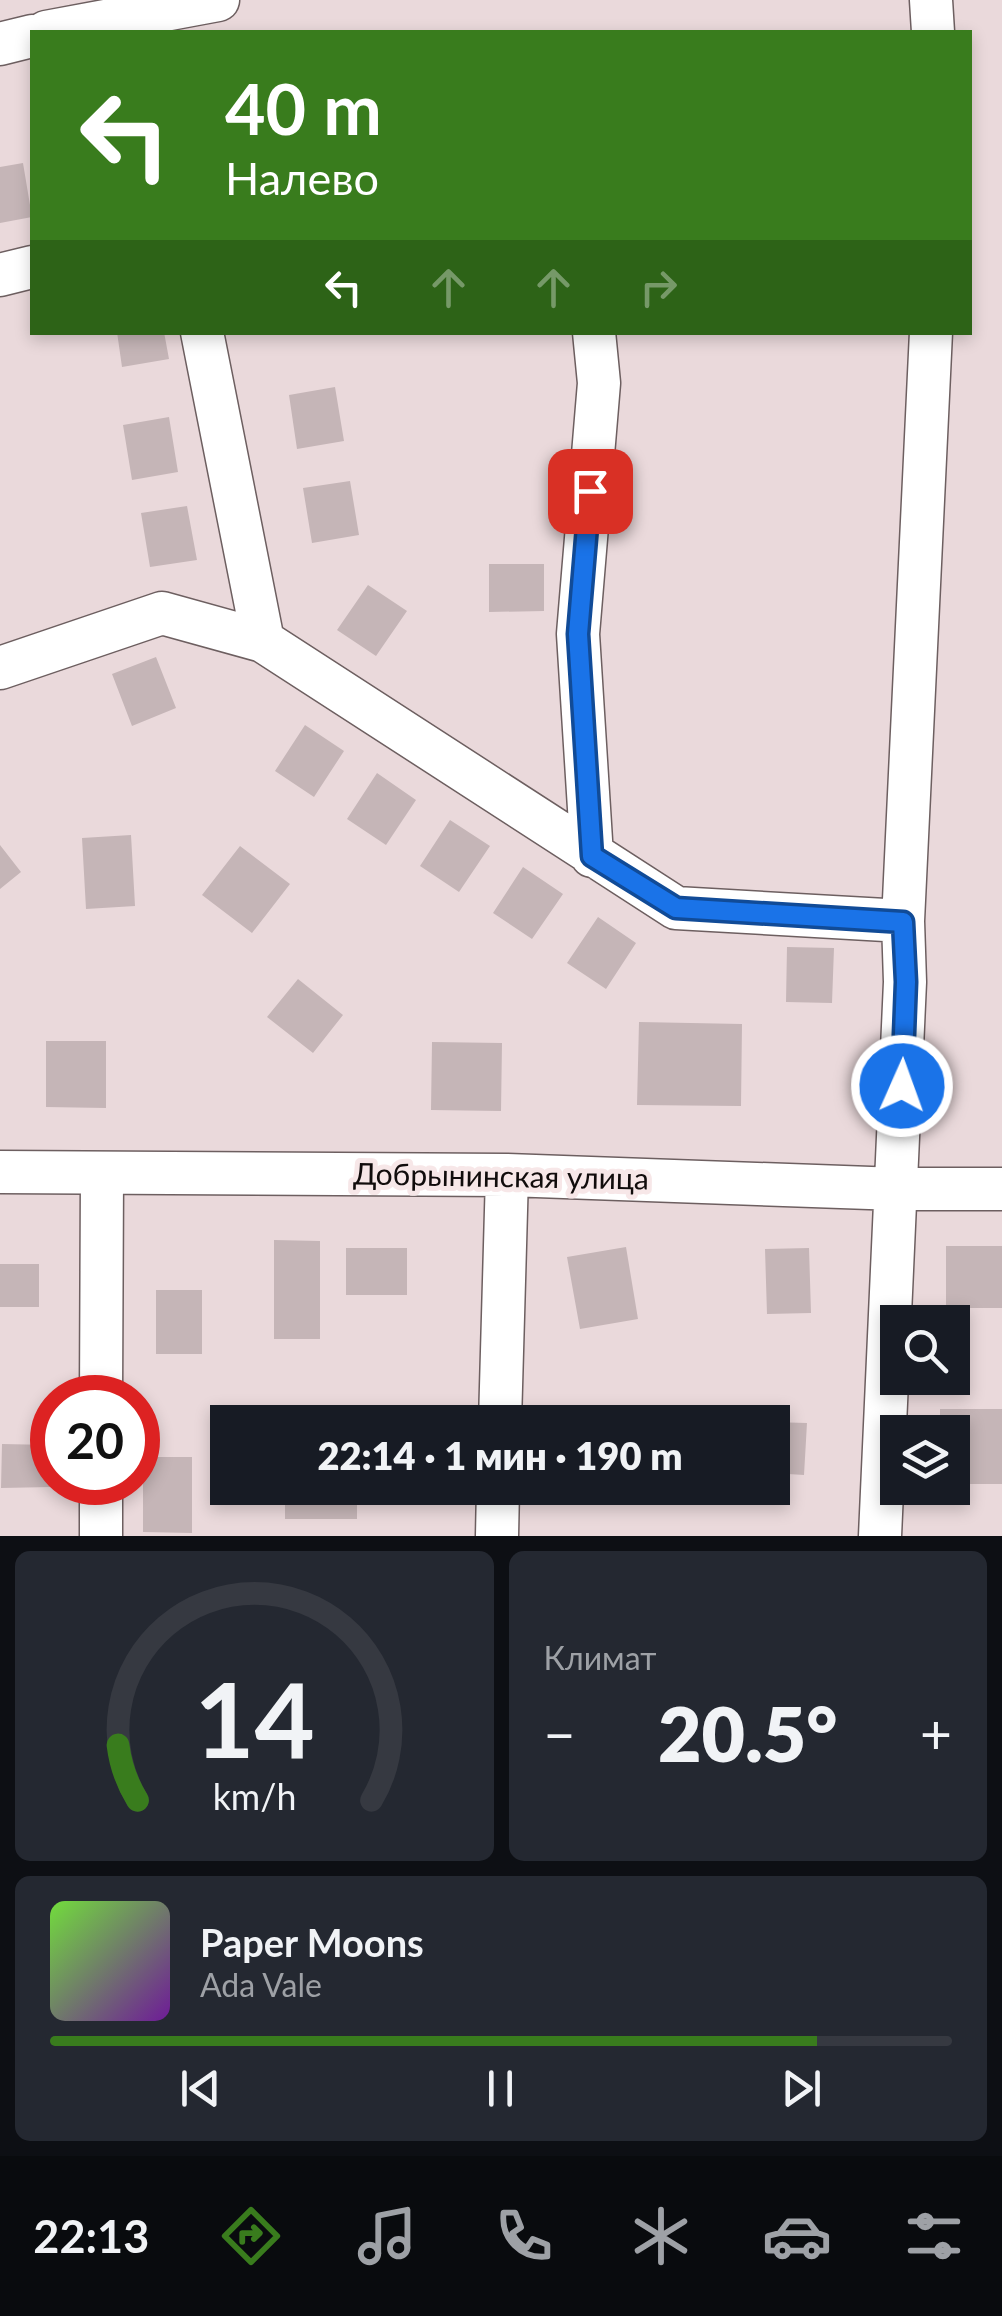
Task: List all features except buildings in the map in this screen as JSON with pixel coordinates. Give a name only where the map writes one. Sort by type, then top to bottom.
[{"type":"street","points":[[57,30],[218,0]]},
{"type":"street","points":[[931,0],[933,30]]},
{"type":"street","points":[[0,44],[30,36]]},
{"type":"street","points":[[0,276],[30,268]]},
{"type":"street","points":[[203,335],[262,641]]},
{"type":"street","points":[[592,856],[578,634],[598,383],[594,335]]},
{"type":"street","points":[[880,1536],[906,982],[903,922],[932,335]]},
{"type":"street","points":[[0,668],[162,613],[262,641],[676,908],[903,922]]},
{"type":"street","name":"Добрынинская улица","points":[[0,1172],[507,1175],[1002,1189]]},
{"type":"street","points":[[101,1375],[102,1174]]},
{"type":"street","points":[[500,1405],[507,1175]]},
{"type":"street","points":[[101,1505],[101,1536]]},
{"type":"street","points":[[497,1536],[498,1505]]},
{"type":"route","points":[[590,491],[578,634],[592,856],[676,908],[903,922],[906,982],[902,1086]]}]
